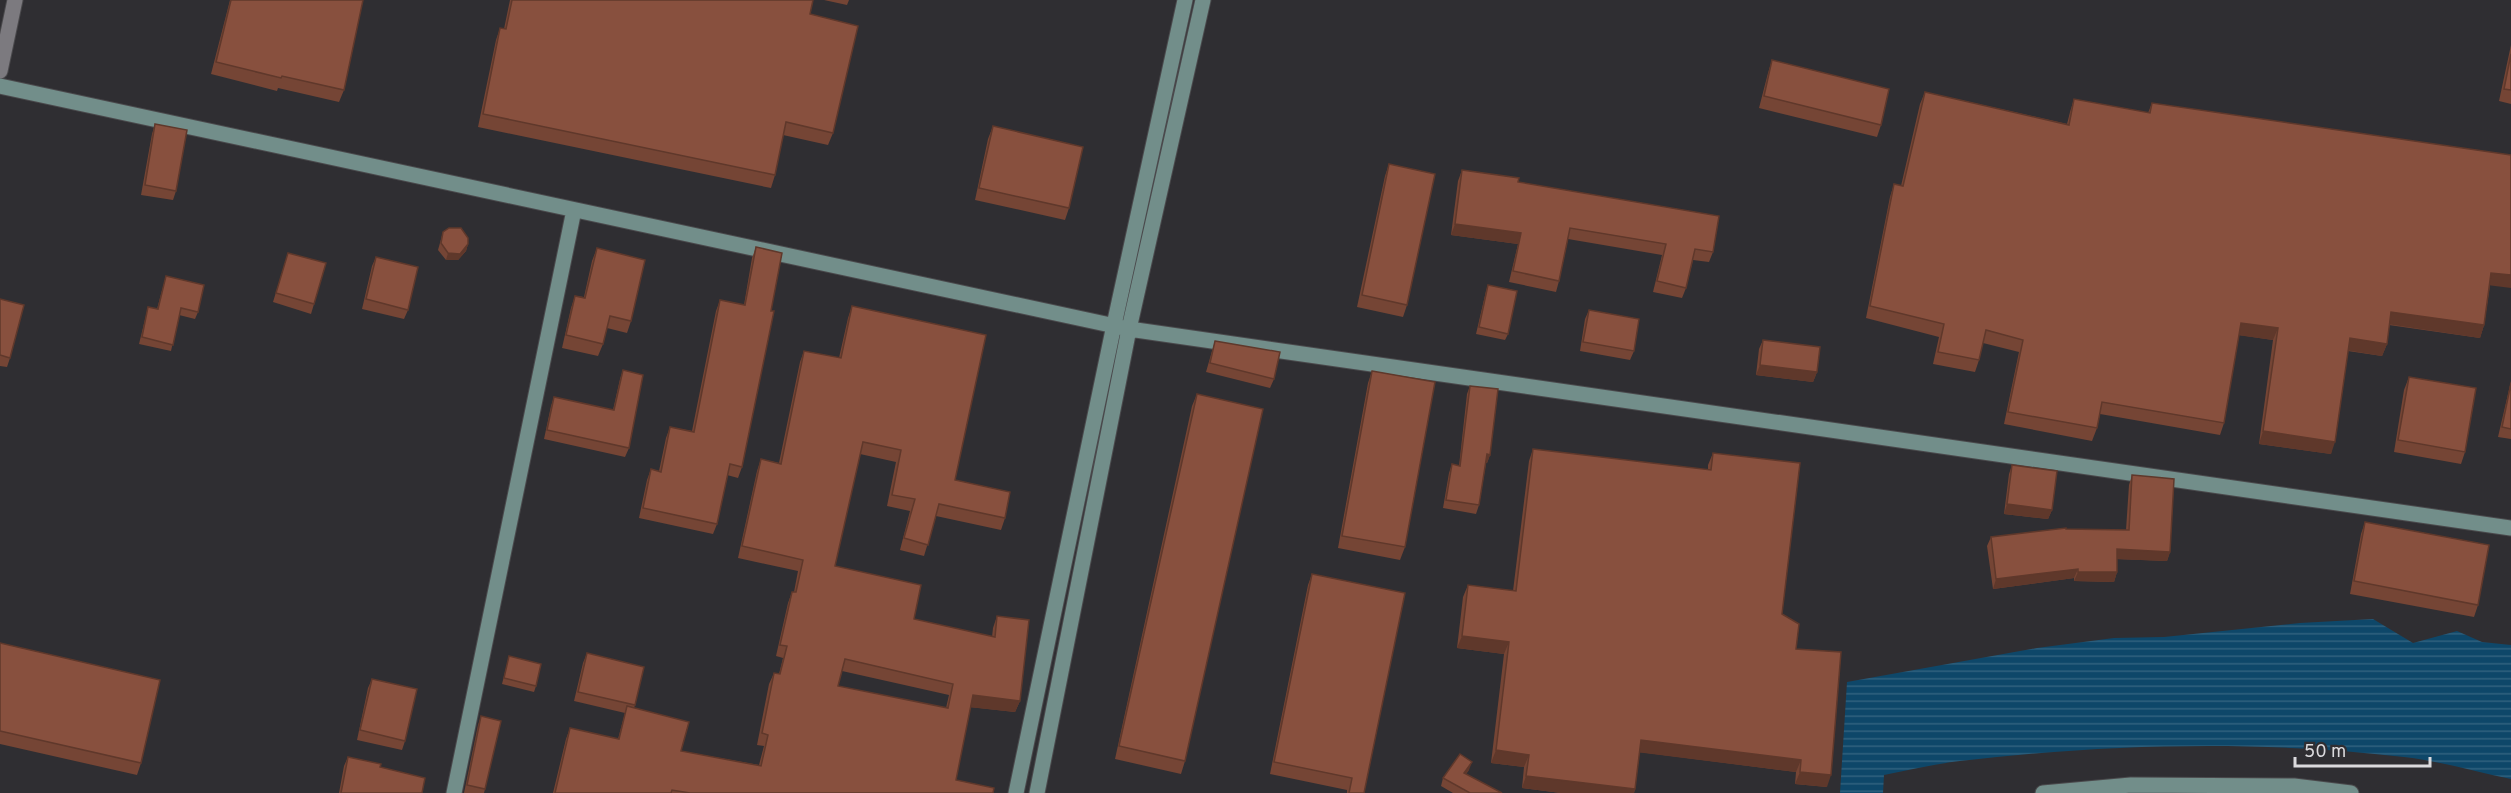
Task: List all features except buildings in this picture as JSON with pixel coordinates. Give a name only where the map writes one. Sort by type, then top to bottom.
[{"type":"street","points":[[0,71],[15,0]]},
{"type":"street","points":[[1016,793],[1185,0]]},
{"type":"street","points":[[1037,793],[1130,329],[1203,0]]},
{"type":"street","points":[[0,86],[1130,329],[2511,528]]},
{"type":"street","points":[[453,793],[574,210]]},
{"type":"street","points":[[2043,793],[2131,785],[2189,785],[2294,786],[2351,793]]},
{"type":"water","points":[[2373,619],[2413,643],[2457,631],[2482,642],[2511,645],[2511,779],[2404,757],[2294,748],[2182,746],[2070,751],[1951,762],[1884,775],[1883,793],[1840,793],[1847,682],[2037,648],[2114,638],[2164,637],[2300,623]]}]
